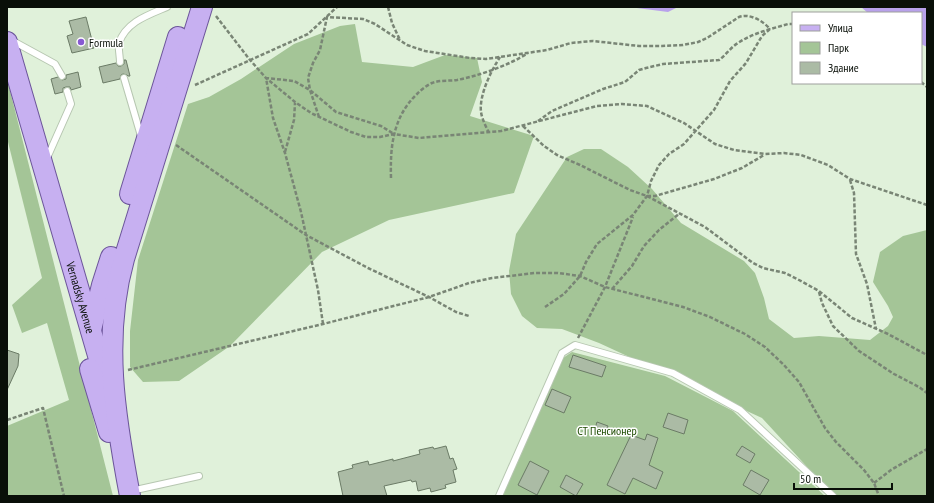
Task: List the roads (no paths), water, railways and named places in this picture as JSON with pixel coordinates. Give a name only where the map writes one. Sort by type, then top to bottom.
[{"type":"main road","points":[[87,358],[91,332],[102,286],[144,145],[188,7]]},
{"type":"main road","points":[[128,495],[113,377],[112,343],[114,308],[118,281],[134,224],[177,88],[208,11]]},
{"type":"main road","name":"Vernadsky Avenue","points":[[7,42],[119,429]]},
{"type":"main road","name":"Vernadsky Avenue","points":[[42,167],[71,297],[87,358],[128,495]]},
{"type":"lane","points":[[120,62],[119,44],[125,30],[138,20],[167,7]]},
{"type":"lane","points":[[7,38],[55,64],[62,76]]},
{"type":"lane","points":[[124,78],[144,145]]},
{"type":"lane","points":[[42,167],[71,104],[66,91]]},
{"type":"lane","points":[[499,496],[562,353],[575,345],[673,373],[740,410],[833,496]]},
{"type":"lane","points":[[128,495],[199,476]]},
{"type":"place","name":"Formula","points":[[81,42]]},
{"type":"park label","name":"СТ Пенсионер","points":[[607,430]]}]
